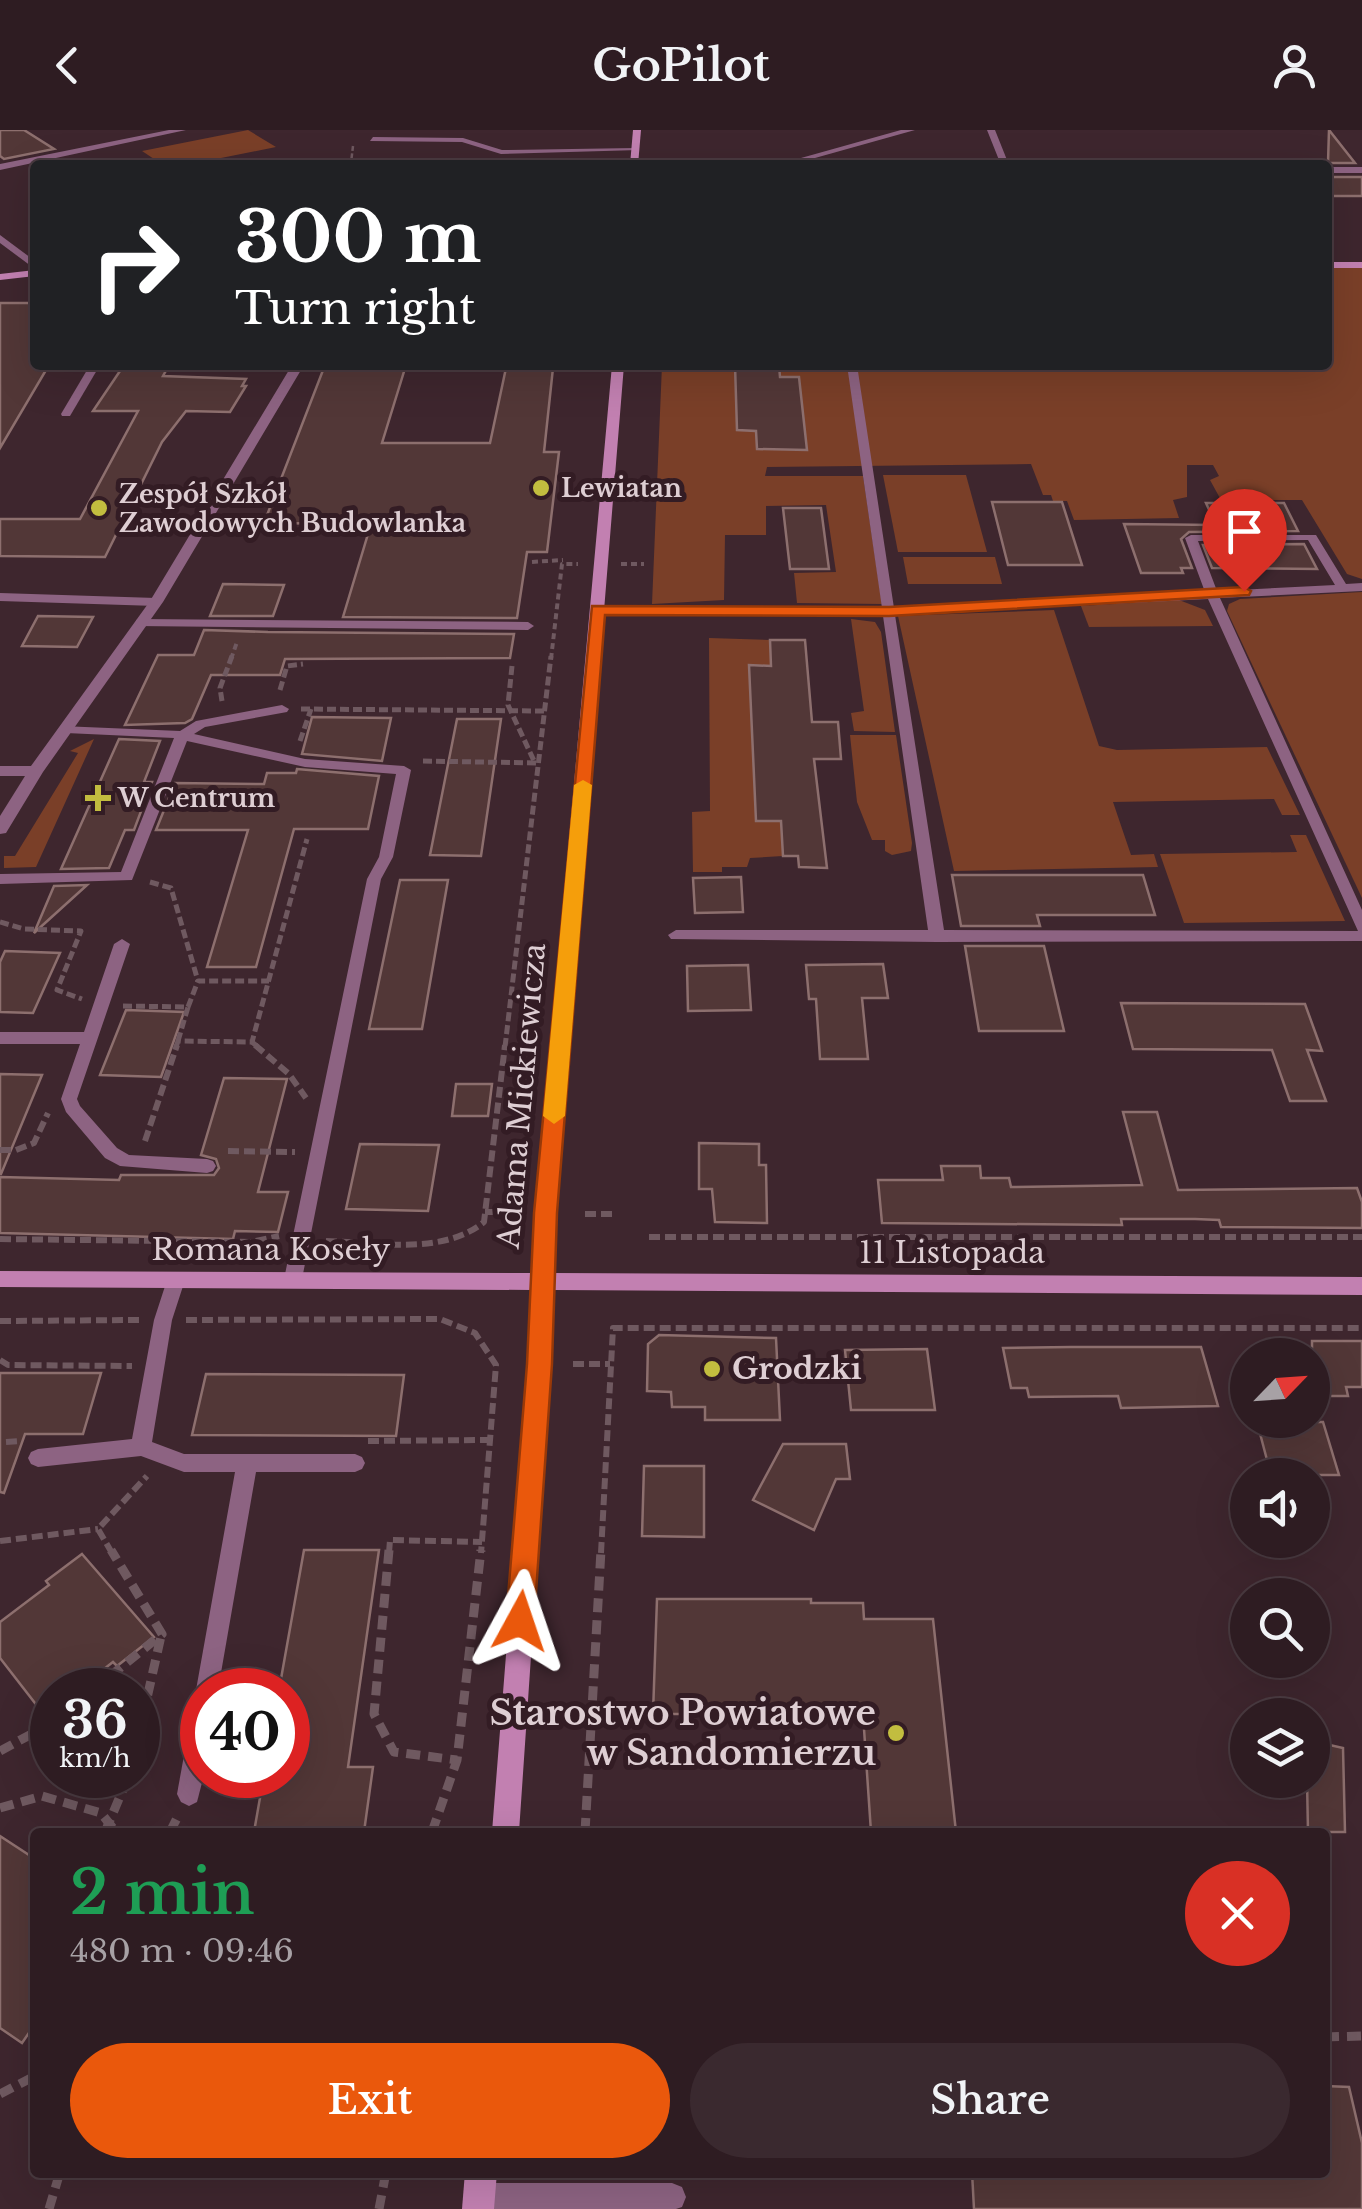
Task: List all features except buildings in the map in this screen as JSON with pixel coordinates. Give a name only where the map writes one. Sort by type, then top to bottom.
[{"type":"street","points":[[32,160],[182,130]]},
{"type":"street","points":[[634,160],[637,130]]},
{"type":"street","points":[[799,160],[911,130]]},
{"type":"street","points":[[991,130],[1003,160]]},
{"type":"street","points":[[0,167],[30,160]]},
{"type":"street","points":[[1332,170],[1362,170]]},
{"type":"street","points":[[0,238],[30,265]]},
{"type":"street","points":[[1332,264],[1362,264]]},
{"type":"street","points":[[0,277],[30,270]]},
{"type":"street","points":[[0,829],[36,771],[156,602],[295,370]]},
{"type":"street","name":"Adama Mickiewicza","points":[[505,1828],[542,1280],[618,370]]},
{"type":"street","points":[[0,771],[36,771]]},
{"type":"street","name":"Romana Koseły","points":[[0,1279],[542,1280]]},
{"type":"street","name":"11 Listopada","points":[[542,1280],[1362,1286]]},
{"type":"lane","points":[[374,138],[463,140],[490,150],[635,150]]},
{"type":"lane","points":[[549,152],[550,141]]},
{"type":"lane","points":[[594,152],[595,160]]},
{"type":"lane","points":[[66,414],[93,370]]},
{"type":"lane","points":[[853,370],[937,937]]},
{"type":"lane","points":[[1342,587],[1312,537],[1191,538],[1210,592],[1362,927]]},
{"type":"lane","points":[[598,610],[889,612],[1210,592],[1362,587]]},
{"type":"lane","points":[[0,596],[156,602]]},
{"type":"lane","points":[[140,623],[528,626]]},
{"type":"lane","points":[[0,879],[127,877],[182,736],[201,724],[282,709]]},
{"type":"lane","points":[[66,729],[182,736],[294,761],[404,770],[386,857],[374,879],[292,1279]]},
{"type":"lane","points":[[676,935],[1362,936]]},
{"type":"lane","points":[[122,944],[69,1099],[72,1108],[111,1153],[126,1162],[207,1166]]},
{"type":"lane","points":[[0,1038],[88,1038]]},
{"type":"lane","points":[[141,1447],[163,1320],[176,1280]]},
{"type":"lane","points":[[38,1458],[141,1447],[184,1463],[355,1464]]},
{"type":"lane","points":[[211,1668],[247,1464]]},
{"type":"lane","points":[[479,2193],[672,2197]]},
{"type":"path","points":[[281,1236],[302,1240],[448,1242],[479,1228],[485,1212],[563,562],[532,562]]},
{"type":"path","points":[[614,564],[644,564]]},
{"type":"path","points":[[226,718],[220,688],[244,624]]},
{"type":"path","points":[[303,664],[288,666],[280,690],[282,709],[544,711]]},
{"type":"path","points":[[512,666],[508,704],[537,763]]},
{"type":"path","points":[[294,761],[310,709]]},
{"type":"path","points":[[404,770],[421,761],[436,760],[537,763]]},
{"type":"path","points":[[178,1041],[252,1042],[307,839]]},
{"type":"path","points":[[127,877],[171,888],[198,980],[139,1162]]},
{"type":"path","points":[[0,922],[24,929],[81,931],[57,990],[100,1006],[188,1007]]},
{"type":"path","points":[[198,980],[269,981]]},
{"type":"path","points":[[485,1212],[512,1212]]},
{"type":"path","points":[[586,1214],[616,1214]]},
{"type":"path","points":[[649,1236],[1362,1237]]},
{"type":"path","points":[[446,1260],[448,1242]]},
{"type":"path","points":[[440,1319],[441,1303]]},
{"type":"path","points":[[142,1335],[145,1320]]},
{"type":"path","points":[[181,1333],[186,1320]]},
{"type":"path","points":[[585,1828],[612,1328],[1362,1328]]},
{"type":"path","points":[[0,1360],[8,1366],[134,1366],[138,1350]]},
{"type":"path","points":[[573,1364],[610,1364]]},
{"type":"path","points":[[496,1365],[509,1365]]},
{"type":"path","points":[[352,1441],[490,1440]]},
{"type":"path","points":[[0,1541],[98,1529],[164,1456]]},
{"type":"path","points":[[98,1529],[162,1634],[154,1668]]},
{"type":"path","points":[[457,1760],[394,1752],[374,1714],[390,1540],[482,1542]]},
{"type":"path","points":[[120,1668],[162,1634]]},
{"type":"path","points":[[0,1751],[30,1735]]},
{"type":"path","points":[[0,1808],[42,1796],[101,1813],[110,1828]]},
{"type":"path","points":[[112,1828],[121,1798]]},
{"type":"path","points":[[1330,2037],[1362,2036]]},
{"type":"path","points":[[0,2094],[30,2079]]},
{"type":"path","points":[[49,2209],[58,2178]]},
{"type":"path","points":[[378,2209],[385,2178]]},
{"type":"shaded area","points":[[248,130],[276,147],[211,160],[156,160],[142,151]]},
{"type":"shaded area","points":[[1332,268],[1362,268],[1362,579],[1347,574],[1302,500],[1221,500],[1210,480],[1219,476],[1213,465],[1187,465],[1187,497],[1173,500],[1179,518],[1074,520],[1067,501],[1053,501],[1051,495],[1043,495],[1031,464],[767,467],[765,476],[863,476],[882,604],[797,603],[794,573],[836,572],[826,505],[766,506],[766,535],[725,535],[724,600],[652,604],[662,370],[1332,370]]},
{"type":"shaded area","points":[[883,475],[966,475],[987,552],[898,552]]},
{"type":"shaded area","points":[[903,557],[995,557],[1002,584],[908,584]]},
{"type":"shaded area","points":[[1362,592],[1362,898],[1227,611],[1229,604],[1240,599]]},
{"type":"shaded area","points":[[1179,600],[1205,610],[1213,626],[1089,627],[1081,606]]},
{"type":"shaded area","points":[[1054,610],[1099,746],[1117,750],[1267,747],[1300,815],[1282,815],[1274,799],[1113,802],[1131,855],[1154,854],[1158,867],[954,871],[898,616]]},
{"type":"shaded area","points":[[851,619],[875,622],[881,632],[895,732],[854,731],[851,713],[864,711]]},
{"type":"shaded area","points":[[709,638],[770,640],[771,666],[749,666],[756,820],[781,821],[783,856],[750,858],[747,867],[722,867],[722,872],[693,872],[692,812],[710,811]]},
{"type":"shaded area","points":[[850,735],[896,735],[911,851],[892,855],[885,851],[885,840],[872,840],[857,802]]},
{"type":"shaded area","points":[[94,739],[36,867],[4,868],[4,856],[15,856],[78,753],[70,751]]},
{"type":"shaded area","points":[[1290,835],[1306,835],[1345,921],[1184,923],[1160,854],[1297,852]]},
{"type":"slow traffic","points":[[554,1116],[583,785]]},
{"type":"place","name":"Lewiatan","points":[[541,488]]},
{"type":"place","name":"Zespół Szkół Zawodowych Budowlanka","points":[[99,508]]},
{"type":"place","name":"W Centrum","points":[[98,798]]},
{"type":"place","name":"Grodzki","points":[[712,1369]]},
{"type":"place","name":"Starostwo Powiatowe w Sandomierzu","points":[[896,1733]]},
{"type":"route","points":[[520,1621],[540,1364],[546,1213],[598,610],[889,612],[1244,591]]}]
